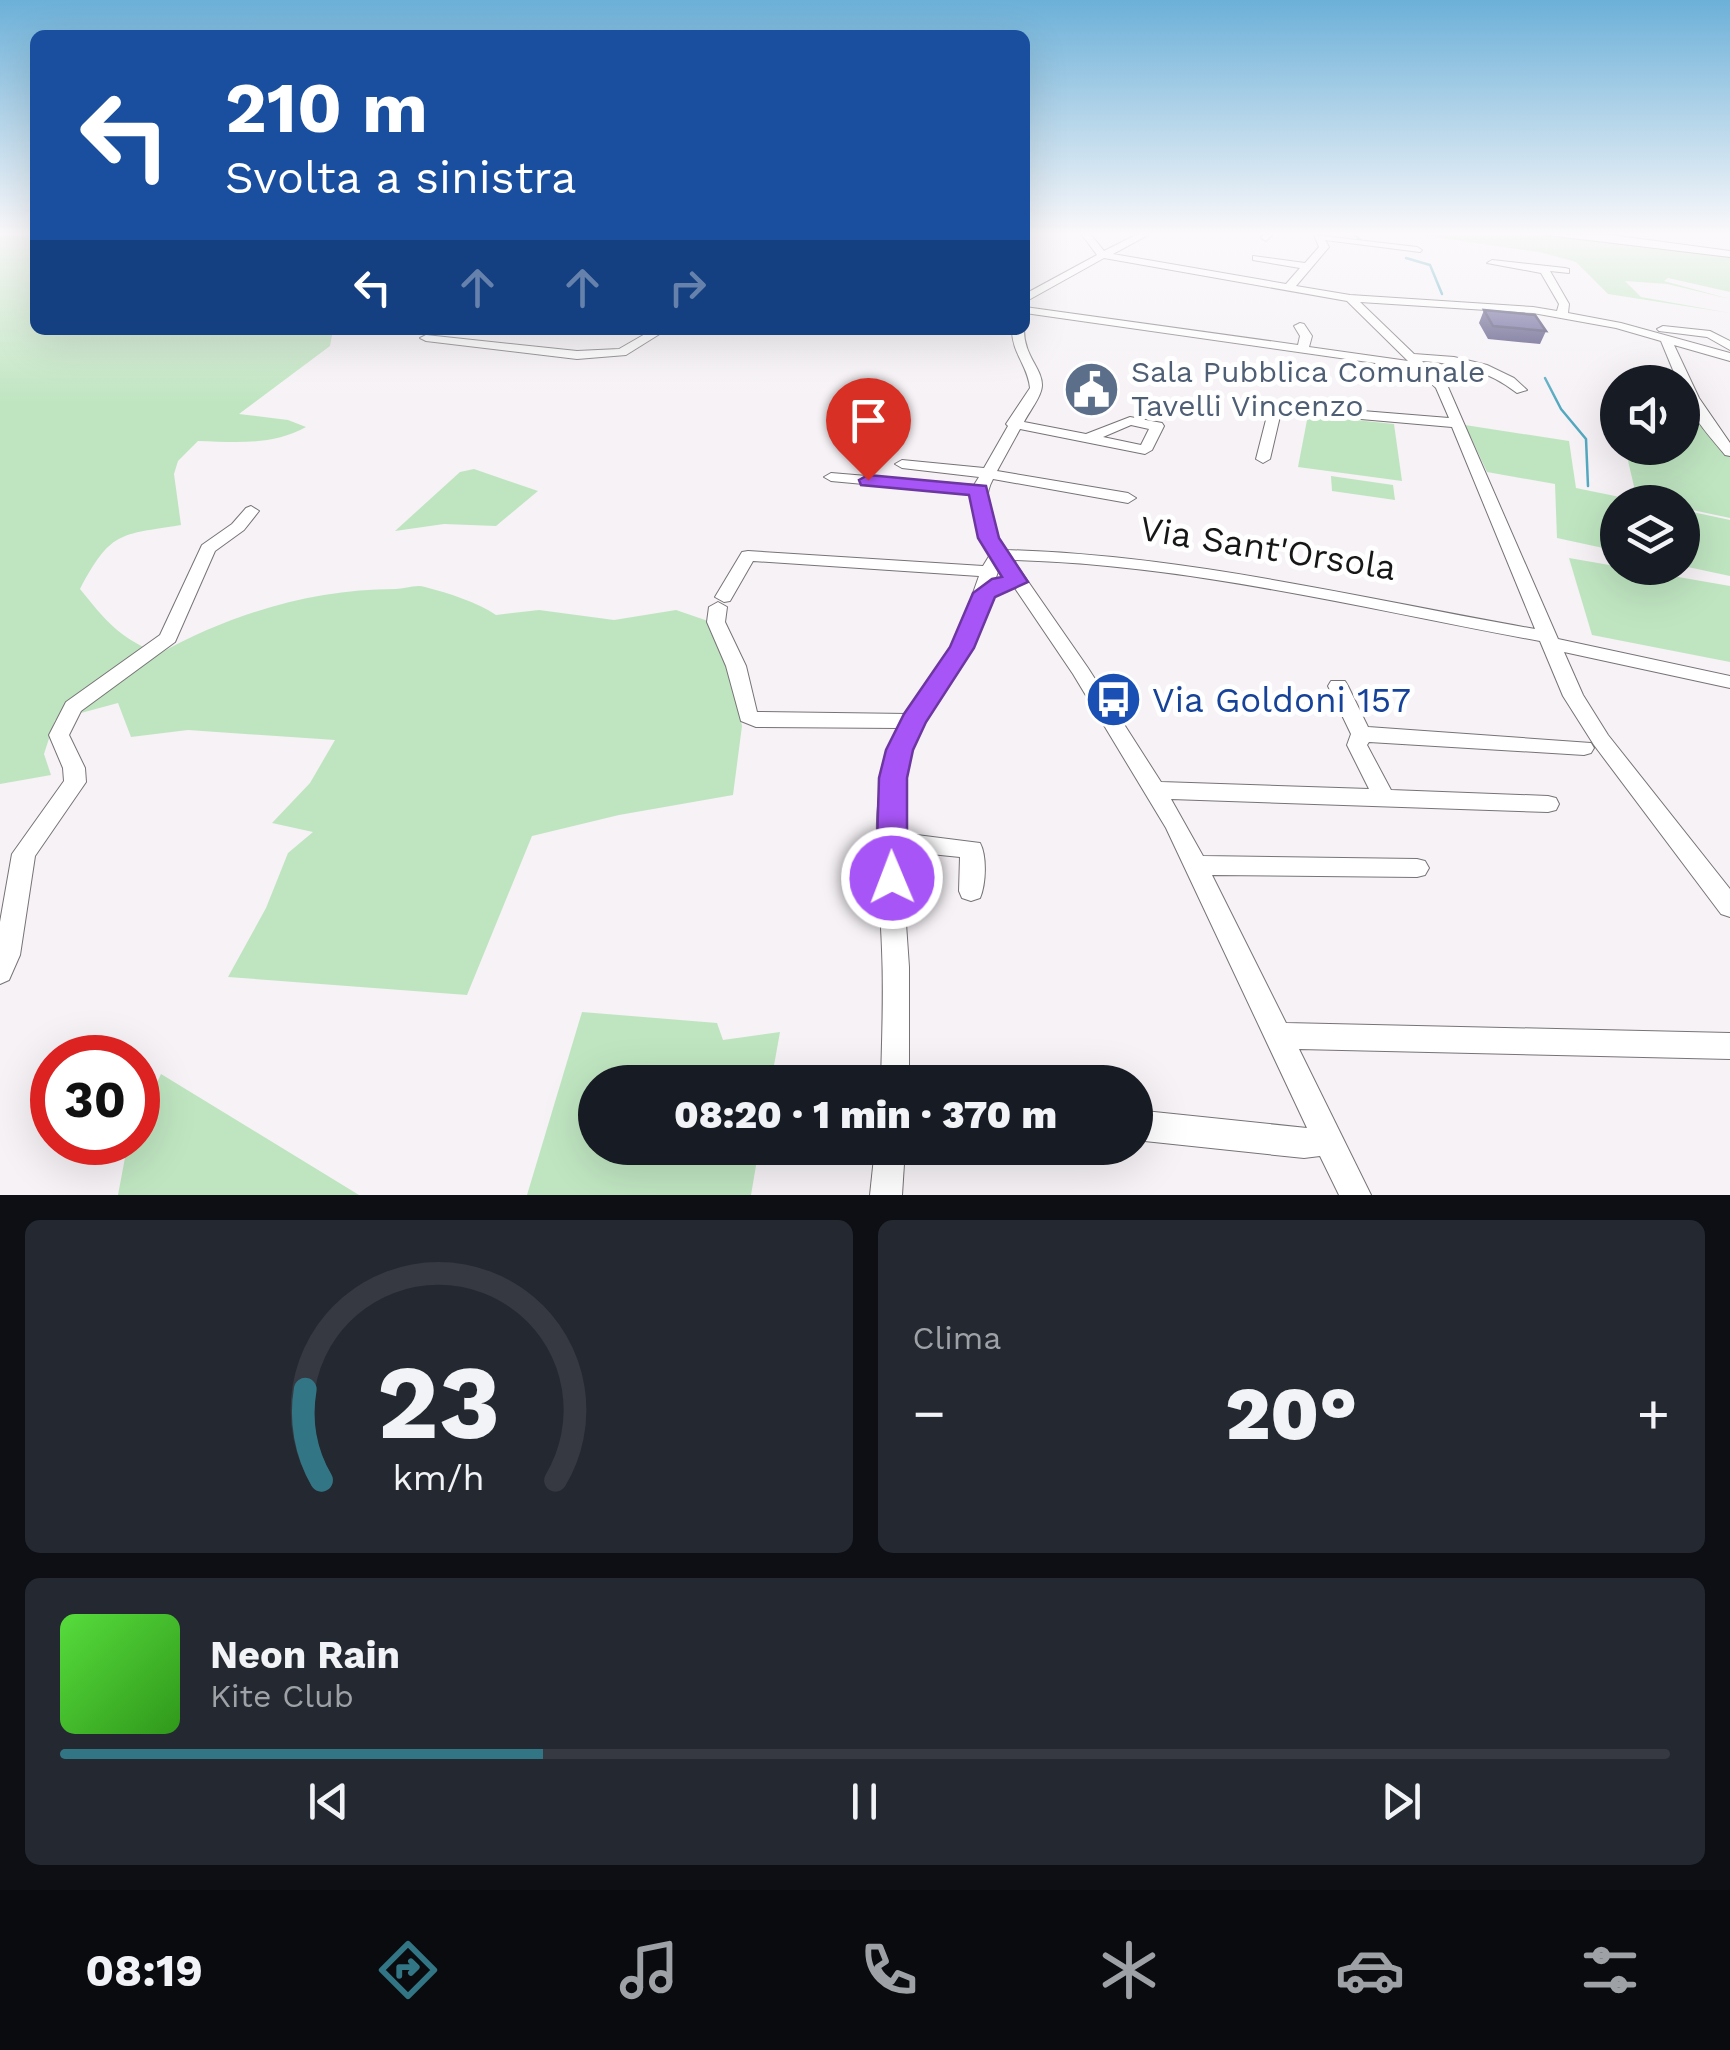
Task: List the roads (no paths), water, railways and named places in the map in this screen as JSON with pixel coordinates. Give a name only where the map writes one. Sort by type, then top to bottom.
[{"type":"street","points":[[1314,291],[1350,298],[1479,304],[1618,325],[1730,336]]},
{"type":"street","points":[[1556,291],[1564,304],[1562,315]]},
{"type":"street","points":[[1350,298],[1442,387],[1572,696],[1730,907]]},
{"type":"street","points":[[1030,301],[1302,350],[1463,363],[1510,380],[1522,390]]},
{"type":"street","points":[[1618,325],[1730,358]]},
{"type":"street","points":[[1300,326],[1306,336],[1302,350]]},
{"type":"street","points":[[1710,334],[1730,346]]},
{"type":"street","points":[[426,338],[577,355],[622,352],[651,335]]},
{"type":"street","points":[[1018,335],[1019,354],[1037,382],[979,490],[983,522],[998,555],[1156,790],[1197,865],[1355,1195]]},
{"type":"street","points":[[1666,338],[1691,396],[1730,452]]},
{"type":"street","points":[[1263,459],[1276,408],[1456,423]]},
{"type":"street","points":[[1013,424],[1087,439]]},
{"type":"street","points":[[902,464],[986,473],[1128,498]]},
{"type":"street","points":[[832,477],[979,490]]},
{"type":"street","points":[[0,972],[24,854],[75,782],[74,768],[59,734],[73,708],[168,638],[208,548],[238,526],[250,511]]},
{"type":"street","points":[[895,1065],[898,988],[890,841],[893,778],[899,750],[913,720],[962,648],[998,555]]},
{"type":"street","name":"Via Sant'Orsola","points":[[998,555],[1044,555],[1204,571],[1546,639],[1730,682]]},
{"type":"street","points":[[913,720],[756,720],[748,716],[736,666],[716,622],[721,602],[748,556],[1000,584],[1016,582]]},
{"type":"street","points":[[1338,686],[1361,734],[1357,745],[1383,795]]},
{"type":"street","points":[[1361,734],[1584,748]]},
{"type":"street","points":[[1156,790],[1383,795],[1548,804]]},
{"type":"street","points":[[890,841],[972,849],[971,891]]},
{"type":"street","points":[[1197,865],[1418,868]]},
{"type":"street","points":[[1278,1036],[1730,1046]]},
{"type":"street","points":[[1153,1127],[1304,1142],[1328,1140]]},
{"type":"street","points":[[886,1195],[889,1165]]},
{"type":"waterway","points":[[1545,378],[1561,409],[1586,439],[1588,486]]},
{"type":"place","name":"Sala Pubblica Comunale Tavelli Vincenzo","points":[[1092,389]]},
{"type":"place","name":"Via Goldoni 157","points":[[1113,700]]}]
